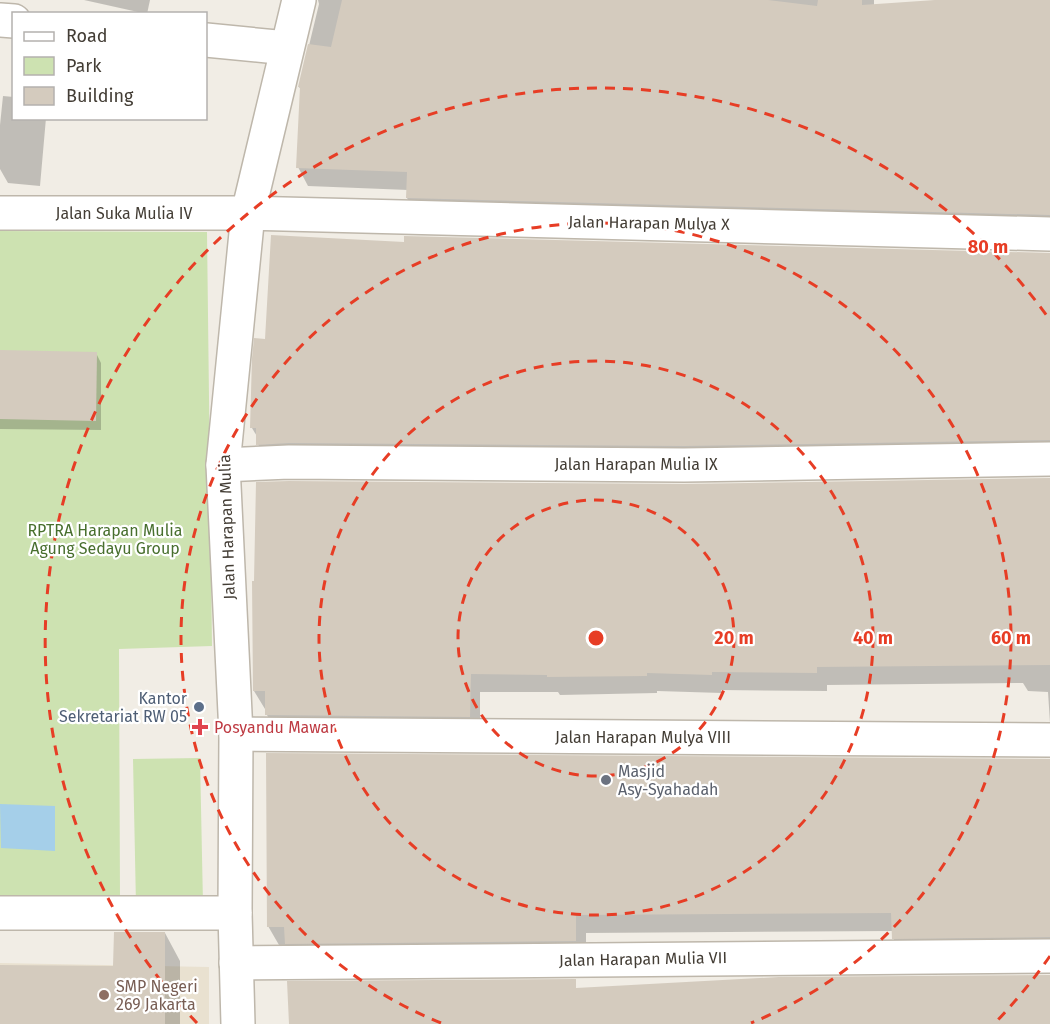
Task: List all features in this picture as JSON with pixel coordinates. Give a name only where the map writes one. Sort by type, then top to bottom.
[{"type":"street","name":"Jalan Harapan Mulia","points":[[238,1024],[235,913],[236,734],[223,465],[248,213],[298,0]]},
{"type":"street","points":[[207,40],[287,48]]},
{"type":"street","name":"Jalan Suka Mulia IV","points":[[0,213],[248,213]]},
{"type":"street","name":"Jalan Harapan Mulya X","points":[[248,213],[1050,234]]},
{"type":"street","name":"Jalan Harapan Mulia IX","points":[[223,465],[289,462],[684,465],[1050,459]]},
{"type":"street","name":"Jalan Harapan Mulya VIII","points":[[236,734],[1050,740]]},
{"type":"street","points":[[0,913],[235,913]]},
{"type":"street","name":"Jalan Harapan Mulia VII","points":[[236,963],[1050,956]]},
{"type":"shaded area","name":"SMP Negeri 269 Jakarta","points":[[0,963],[209,967],[209,1024],[0,1024]]},
{"type":"green space","name":"RPTRA Harapan Mulia Agung Sedayu Group","points":[[0,231],[207,232],[212,646],[119,649],[120,900],[0,899]]},
{"type":"green space","points":[[200,758],[203,904],[136,905],[133,759]]},
{"type":"water","points":[[0,804],[55,806],[55,851],[1,848]]},
{"type":"building","points":[[342,0],[768,0],[817,6],[818,0],[862,0],[862,5],[935,0],[1050,0],[1050,215],[406,198],[407,172],[296,168],[300,87],[298,87],[308,44],[331,47]]},
{"type":"building","points":[[271,235],[404,242],[404,236],[1050,253],[1050,440],[684,446],[289,443],[256,445],[256,428],[250,428],[252,358],[254,338],[265,339]]},
{"type":"building","points":[[0,350],[97,352],[96,421],[0,419]]},
{"type":"building","points":[[1050,478],[1050,665],[817,667],[817,673],[712,672],[712,675],[647,673],[647,676],[547,677],[547,675],[471,674],[470,717],[265,715],[265,691],[253,691],[252,581],[254,581],[256,482],[684,484]]},
{"type":"building","points":[[266,753],[1050,759],[1050,937],[892,939],[891,913],[576,915],[576,941],[285,944],[284,927],[267,927]]},
{"type":"building","name":"SMP Negeri 269 Jakarta","points":[[114,932],[165,932],[165,1024],[0,1024],[0,965],[113,966]]},
{"type":"building","points":[[1050,975],[1050,1024],[289,1024],[287,981],[576,979],[576,988],[779,977]]},
{"type":"place","name":"Kantor Sekretariat RW 05","points":[[199,707]]},
{"type":"place","name":"Posyandu Mawar","points":[[200,727]]},
{"type":"place","name":"Masjid Asy-Syahadah","points":[[606,780]]},
{"type":"place","name":"SMP Negeri 269 Jakarta","points":[[104,995]]}]
